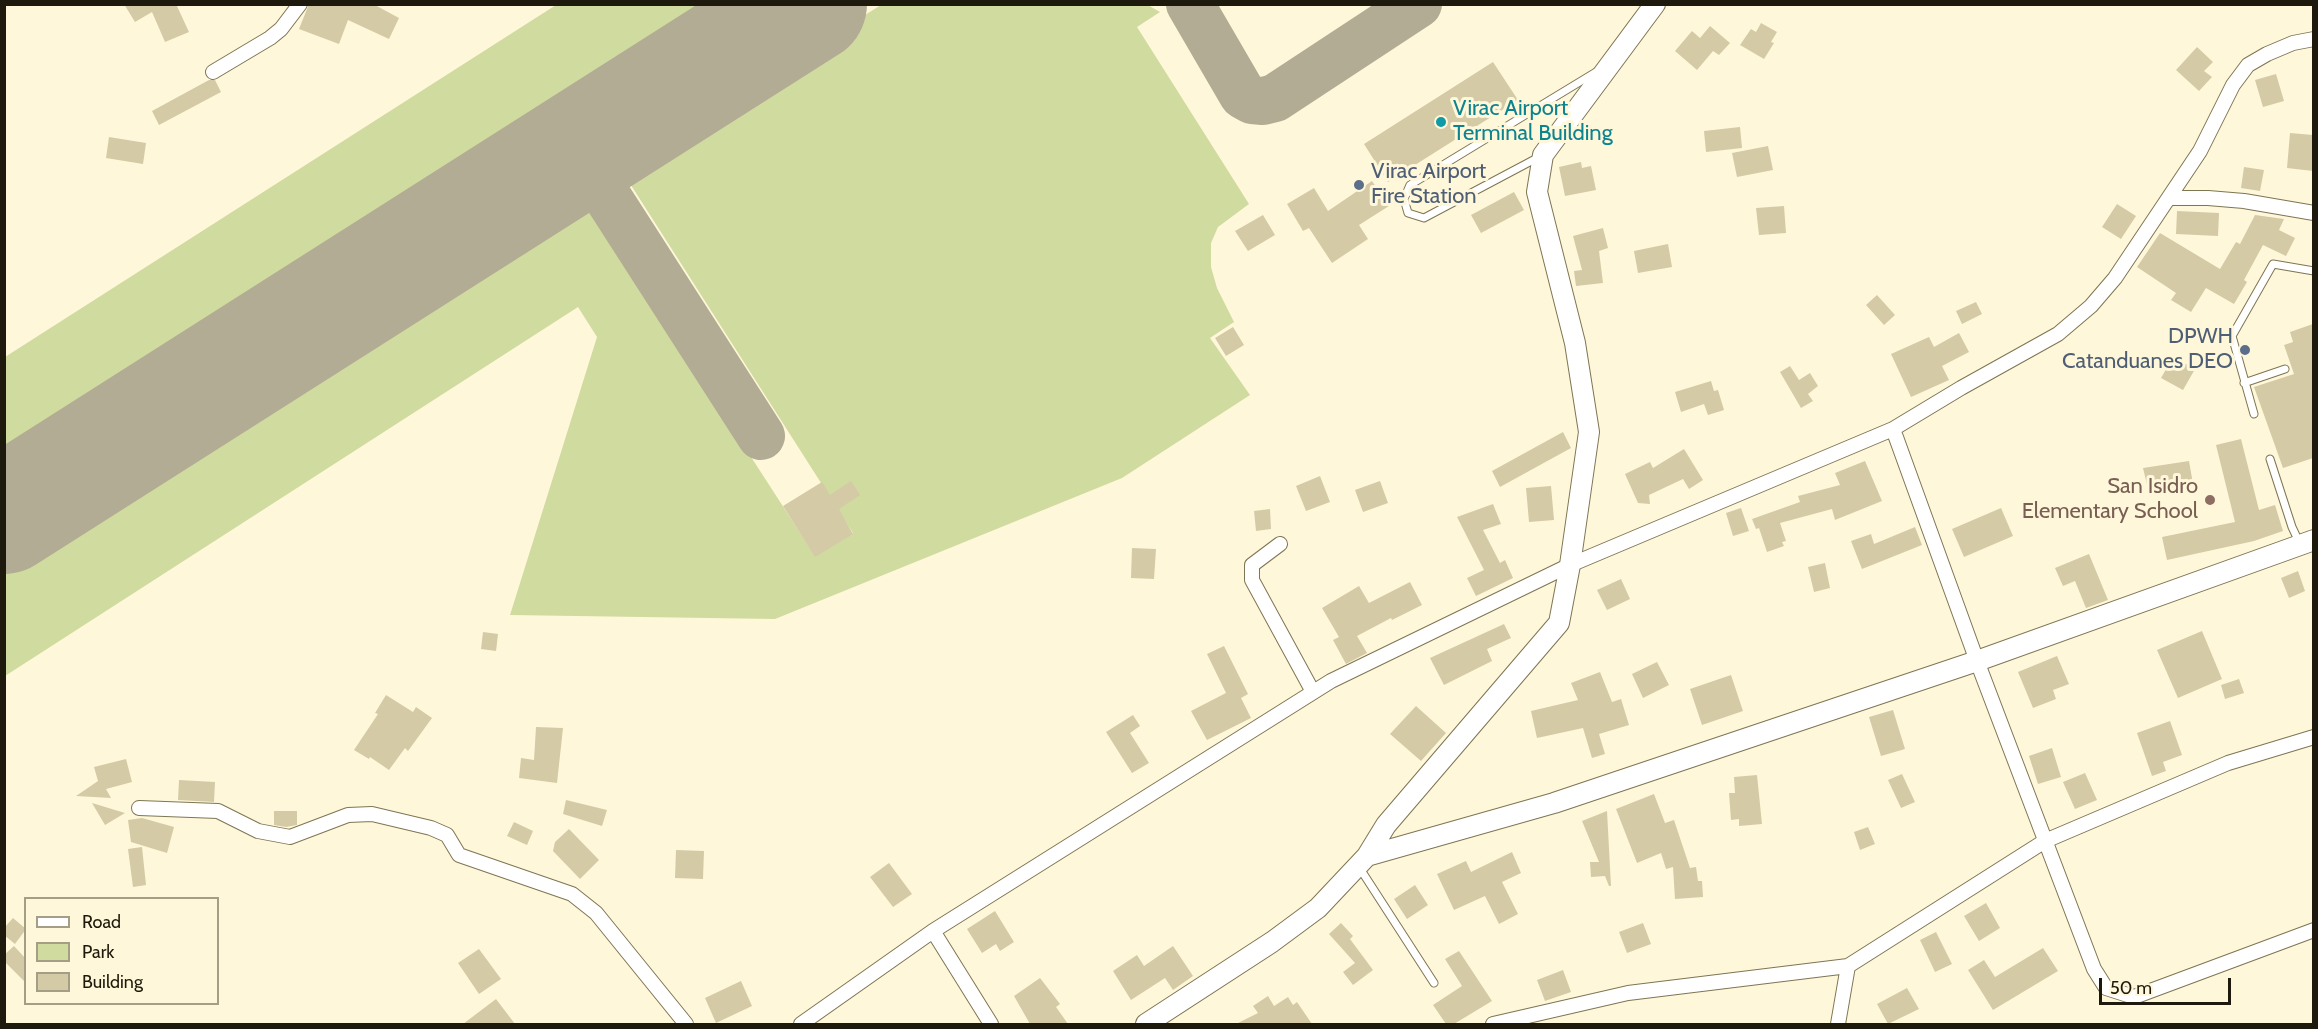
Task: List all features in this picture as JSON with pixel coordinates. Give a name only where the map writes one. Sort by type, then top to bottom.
[{"type":"street","points":[[213,72],[219,66],[270,38],[281,29],[300,4]]},
{"type":"street","points":[[1146,1024],[1272,942],[1318,908],[1362,860],[1386,825],[1558,623],[1570,565],[1588,432],[1575,343],[1537,192],[1543,155],[1655,4]]},
{"type":"street","points":[[801,1024],[933,931],[1331,681],[1570,565],[1893,429],[2058,334],[2091,306],[2115,278],[2200,151],[2233,85],[2248,65],[2284,46],[2313,39]]},
{"type":"street","points":[[2169,198],[2244,201],[2313,213]]},
{"type":"street","points":[[1893,429],[2045,841],[2094,969],[2106,988],[2134,997],[2313,930]]},
{"type":"street","points":[[1362,860],[1554,803],[1977,661],[2307,542]]},
{"type":"street","points":[[1280,544],[1252,565],[1252,580],[1313,692]]},
{"type":"street","points":[[1493,1024],[1629,993],[1848,966],[2045,841],[2228,763],[2313,737]]},
{"type":"street","points":[[139,808],[218,811],[258,831],[290,837],[348,815],[372,814],[431,828],[447,835],[459,855],[572,894],[596,913],[686,1024]]},
{"type":"street","points":[[933,931],[991,1024]]},
{"type":"street","points":[[1838,1024],[1848,966]]},
{"type":"lane","points":[[1543,155],[1424,218],[1408,213],[1404,199],[1410,185],[1614,62]]},
{"type":"lane","points":[[2254,414],[2232,336],[2273,264],[2313,271]]},
{"type":"lane","points":[[2244,383],[2285,369]]},
{"type":"lane","points":[[2270,459],[2292,527],[2307,542]]},
{"type":"lane","points":[[1362,860],[1434,983]]},
{"type":"green space","points":[[1146,4],[1160,12],[1137,27],[1249,204],[1218,227],[1211,243],[1211,267],[1217,288],[1234,322],[1210,338],[1250,395],[1122,478],[775,619],[510,615],[597,337],[578,307],[5,676],[5,563],[580,192],[815,556],[853,533],[620,168],[881,5]]},
{"type":"green space","points":[[556,5],[737,5],[5,465],[5,357]]},
{"type":"building","points":[[124,4],[176,4],[189,32],[165,42],[152,12],[135,22]]},
{"type":"building","points":[[309,4],[373,4],[399,18],[389,39],[348,20],[339,44],[299,29]]},
{"type":"building","points":[[1761,23],[1777,32],[1771,42],[1774,43],[1764,59],[1740,45],[1751,29],[1756,32]]},
{"type":"building","points":[[1710,26],[1730,43],[1719,55],[1713,51],[1697,70],[1675,51],[1692,31],[1700,38]]},
{"type":"building","points":[[2197,47],[2213,62],[2204,71],[2212,77],[2199,91],[2176,70]]},
{"type":"building","name":"Virac Airport Terminal Building","points":[[1493,62],[1518,100],[1388,182],[1364,144]]},
{"type":"building","points":[[2276,74],[2284,101],[2263,107],[2255,80]]},
{"type":"building","points":[[209,80],[215,80],[221,92],[159,125],[152,111]]},
{"type":"building","points":[[1740,127],[1742,148],[1706,152],[1704,131]]},
{"type":"building","points":[[2290,133],[2313,135],[2313,171],[2287,168]]},
{"type":"building","points":[[109,137],[146,143],[143,164],[106,158]]},
{"type":"building","points":[[1768,146],[1773,170],[1737,177],[1732,153]]},
{"type":"building","points":[[1581,162],[1582,168],[1591,166],[1596,190],[1565,196],[1559,167]]},
{"type":"building","points":[[2244,167],[2264,170],[2260,191],[2241,188]]},
{"type":"building","points":[[1372,181],[1389,206],[1359,225],[1368,239],[1332,263],[1309,228],[1303,231],[1287,204],[1314,188],[1328,211]]},
{"type":"building","points":[[1514,192],[1524,210],[1481,233],[1471,215]]},
{"type":"building","points":[[2117,204],[2136,216],[2121,239],[2102,227]]},
{"type":"building","points":[[1784,206],[1786,233],[1759,235],[1756,208]]},
{"type":"building","points":[[2177,211],[2219,213],[2218,236],[2176,234]]},
{"type":"building","points":[[1263,215],[1275,235],[1248,251],[1235,231]]},
{"type":"building","points":[[2255,215],[2284,219],[2279,230],[2295,238],[2286,256],[2263,245],[2244,280],[2247,282],[2234,304],[2206,288],[2191,312],[2171,300],[2176,293],[2137,267],[2160,233],[2220,269],[2236,242],[2240,244]]},
{"type":"building","points":[[1603,228],[1608,248],[1599,251],[1603,283],[1576,286],[1574,271],[1582,270],[1573,236]]},
{"type":"building","points":[[1668,244],[1672,267],[1638,273],[1634,251]]},
{"type":"building","points":[[1877,295],[1895,315],[1884,325],[1866,305]]},
{"type":"building","points":[[1976,302],[1982,314],[1962,324],[1956,311]]},
{"type":"building","name":"DPWH Catanduanes DEO","points":[[2313,324],[2313,458],[2283,468],[2254,387],[2294,374],[2284,345],[2293,342],[2290,332]]},
{"type":"building","points":[[1233,327],[1244,345],[1226,356],[1215,338]]},
{"type":"building","points":[[1959,333],[1969,352],[1942,366],[1949,380],[1911,397],[1891,354],[1929,337],[1934,347]]},
{"type":"building","points":[[2173,357],[2195,369],[2183,390],[2161,378]]},
{"type":"building","points":[[1790,366],[1799,380],[1810,373],[1818,386],[1808,394],[1813,401],[1801,408],[1780,372]]},
{"type":"building","points":[[1711,381],[1714,391],[1718,390],[1724,410],[1708,415],[1704,404],[1681,412],[1675,392]]},
{"type":"building","points":[[1563,432],[1571,448],[1500,487],[1492,471]]},
{"type":"building","points":[[2241,439],[2259,510],[2275,505],[2283,531],[2254,541],[2167,560],[2162,537],[2235,522],[2216,445]]},
{"type":"building","points":[[1684,449],[1703,480],[1689,489],[1683,479],[1649,495],[1650,504],[1638,503],[1625,474],[1650,462],[1653,468]]},
{"type":"building","points":[[1865,461],[1882,501],[1835,520],[1832,509],[1780,523],[1786,541],[1782,542],[1784,546],[1767,552],[1759,528],[1756,529],[1752,519],[1800,502],[1798,496],[1840,485],[1835,473]]},
{"type":"building","points":[[2189,461],[2193,484],[2171,488],[2170,484],[2148,489],[2143,468]]},
{"type":"building","points":[[1320,476],[1330,502],[1306,511],[1296,486]]},
{"type":"building","points":[[851,481],[860,495],[839,509],[853,534],[815,557],[783,506],[822,482],[830,495]]},
{"type":"building","points":[[1380,481],[1388,503],[1363,512],[1355,490]]},
{"type":"building","points":[[1551,486],[1554,520],[1529,522],[1526,488]]},
{"type":"building","points":[[1493,504],[1501,524],[1483,530],[1500,563],[1505,560],[1513,578],[1476,596],[1467,578],[1484,570],[1457,517]]},
{"type":"building","points":[[1741,508],[1749,531],[1733,536],[1726,513]]},
{"type":"building","points":[[2001,508],[2013,536],[1964,557],[1952,529]]},
{"type":"building","points":[[1270,509],[1271,529],[1256,531],[1254,511]]},
{"type":"building","points":[[1915,527],[1922,545],[1862,569],[1851,541],[1871,534],[1874,544]]},
{"type":"building","points":[[1132,548],[1156,549],[1154,579],[1131,578]]},
{"type":"building","points":[[2089,554],[2108,600],[2086,608],[2075,581],[2063,586],[2055,568]]},
{"type":"building","points":[[1825,563],[1830,588],[1814,592],[1808,567]]},
{"type":"building","points":[[2298,571],[2305,591],[2289,598],[2281,578]]},
{"type":"building","points":[[1621,579],[1630,599],[1607,610],[1597,590]]},
{"type":"building","points":[[1410,582],[1422,605],[1357,636],[1367,653],[1346,664],[1333,640],[1339,637],[1322,608],[1359,586],[1369,603]]},
{"type":"building","points":[[1504,624],[1511,638],[1487,649],[1492,661],[1444,685],[1430,658]]},
{"type":"building","points":[[2202,631],[2222,679],[2178,698],[2157,650]]},
{"type":"building","points":[[483,632],[498,634],[496,651],[481,649]]},
{"type":"building","points":[[1224,646],[1248,694],[1241,698],[1251,718],[1207,740],[1191,711],[1226,693],[1207,654]]},
{"type":"building","points":[[2057,656],[2069,684],[2053,690],[2056,699],[2033,708],[2018,672]]},
{"type":"building","points":[[1657,662],[1669,685],[1643,698],[1632,674]]},
{"type":"building","points":[[1600,672],[1612,702],[1621,699],[1629,725],[1599,734],[1605,754],[1592,758],[1583,728],[1537,738],[1531,711],[1578,700],[1571,683]]},
{"type":"building","points":[[1731,675],[1743,711],[1702,725],[1690,689]]},
{"type":"building","points":[[2239,679],[2244,693],[2225,699],[2221,685]]},
{"type":"building","points":[[386,695],[413,712],[416,707],[432,718],[408,751],[405,748],[389,770],[370,757],[369,759],[354,750],[378,714],[375,713]]},
{"type":"building","points":[[1416,706],[1446,733],[1421,761],[1390,734]]},
{"type":"building","points":[[1893,710],[1905,749],[1881,756],[1869,717]]},
{"type":"building","points":[[1133,715],[1140,726],[1130,733],[1149,763],[1132,773],[1106,732]]},
{"type":"building","points":[[2170,721],[2182,755],[2163,762],[2166,771],[2152,776],[2137,733]]},
{"type":"building","points":[[536,727],[563,728],[557,783],[519,778],[521,758],[534,760]]},
{"type":"building","points":[[2052,748],[2061,777],[2038,784],[2029,756]]},
{"type":"building","points":[[126,759],[132,782],[106,789],[111,798],[76,796],[98,781],[94,767]]},
{"type":"building","points":[[2085,773],[2097,800],[2075,809],[2063,782]]},
{"type":"building","points":[[1902,774],[1915,802],[1901,808],[1888,780]]},
{"type":"building","points":[[1757,775],[1762,824],[1739,826],[1739,819],[1731,820],[1729,793],[1735,793],[1734,777]]},
{"type":"building","points":[[179,780],[215,782],[214,802],[178,800]]},
{"type":"building","points":[[1654,794],[1665,823],[1674,820],[1690,868],[1696,867],[1698,881],[1702,881],[1703,897],[1675,899],[1673,867],[1666,869],[1661,853],[1637,863],[1616,809]]},
{"type":"building","points":[[566,800],[607,810],[602,826],[563,814]]},
{"type":"building","points":[[92,803],[125,813],[105,825]]},
{"type":"building","points":[[274,811],[297,811],[297,825],[286,827],[274,825]]},
{"type":"building","points":[[1607,811],[1611,886],[1605,876],[1591,877],[1590,862],[1599,862],[1582,821]]},
{"type":"building","points":[[142,818],[174,827],[167,853],[131,842],[128,820]]},
{"type":"building","points":[[514,822],[533,831],[527,845],[507,836]]},
{"type":"building","points":[[1868,827],[1875,844],[1860,850],[1854,832]]},
{"type":"building","points":[[569,829],[599,860],[580,879],[553,851],[555,842]]},
{"type":"building","points":[[142,847],[146,885],[133,887],[128,849]]},
{"type":"building","points":[[676,850],[704,851],[703,879],[675,878]]},
{"type":"building","points":[[1512,852],[1521,873],[1502,882],[1518,914],[1499,924],[1485,896],[1454,910],[1437,874],[1466,861],[1471,872]]},
{"type":"building","points":[[889,863],[912,894],[893,907],[870,877]]},
{"type":"building","points":[[1415,885],[1428,905],[1407,919],[1394,899]]},
{"type":"building","points":[[1986,903],[2000,928],[1979,941],[1964,916]]},
{"type":"building","points":[[995,911],[1014,942],[1000,951],[996,944],[982,953],[967,929]]},
{"type":"building","points":[[13,918],[24,927],[24,932],[15,944],[4,935],[4,928]]},
{"type":"building","points":[[1341,923],[1353,936],[1350,939],[1373,970],[1353,985],[1343,972],[1355,963],[1329,934]]},
{"type":"building","points":[[1643,923],[1651,944],[1627,953],[1619,932]]},
{"type":"building","points":[[1936,932],[1952,964],[1935,972],[1920,940]]},
{"type":"building","points":[[14,946],[24,957],[24,981],[4,961],[4,955]]},
{"type":"building","points":[[1173,946],[1193,976],[1173,990],[1165,978],[1131,1000],[1113,971],[1137,955],[1144,966]]},
{"type":"building","points":[[2043,948],[2058,971],[1993,1010],[1968,970],[1984,960],[1995,977]]},
{"type":"building","points":[[479,949],[501,979],[479,994],[458,963]]},
{"type":"building","points":[[1459,951],[1492,1001],[1454,1024],[1446,1024],[1433,1005],[1462,986],[1445,959]]},
{"type":"building","points":[[1563,970],[1571,992],[1545,1001],[1537,980]]},
{"type":"building","points":[[1040,978],[1060,1004],[1056,1007],[1068,1024],[1030,1024],[1014,996]]},
{"type":"building","points":[[741,981],[752,1006],[716,1023],[705,998]]},
{"type":"building","points":[[1907,988],[1919,1009],[1888,1024],[1877,1004]]},
{"type":"building","points":[[1268,996],[1274,1006],[1288,997],[1293,1005],[1297,1002],[1312,1024],[1236,1024],[1258,1013],[1253,1006]]},
{"type":"building","points":[[496,999],[515,1024],[463,1024]]},
{"type":"taxiway","points":[[1190,4],[1243,95],[1252,100],[1263,101],[1275,98],[1418,4]]},
{"type":"taxiway","points":[[578,151],[761,436]]},
{"type":"runway","points":[[4,515],[808,4]]},
{"type":"place","name":"Virac Airport Terminal Building","points":[[1441,122]]},
{"type":"place","name":"Virac Airport Fire Station","points":[[1359,185]]},
{"type":"place","name":"DPWH Catanduanes DEO","points":[[2245,350]]},
{"type":"place","name":"San Isidro Elementary School","points":[[2210,500]]}]
